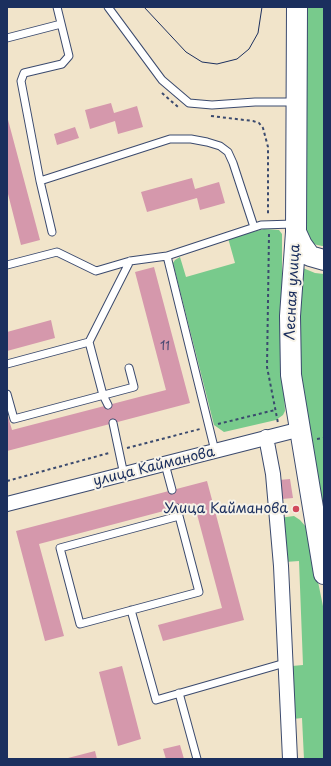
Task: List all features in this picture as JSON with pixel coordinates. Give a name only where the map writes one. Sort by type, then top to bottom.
[{"type":"main road","name":"Лесная улица","points":[[298,7],[296,228],[290,316],[291,368],[324,574]]},
{"type":"main road","points":[[296,228],[302,245],[310,256],[324,260]]},
{"type":"street","name":"улица Кайманова","points":[[7,504],[266,437],[281,434],[302,435]]},
{"type":"street","points":[[266,437],[273,474],[280,558],[284,663],[290,759]]},
{"type":"lane","points":[[52,232],[40,181],[21,81],[24,73],[62,64],[69,56],[57,7]]},
{"type":"lane","points":[[108,7],[162,80],[189,103],[212,105],[255,102],[298,102]]},
{"type":"lane","points":[[7,38],[61,24]]},
{"type":"lane","points":[[40,181],[170,139],[191,139],[207,142],[220,146],[228,152],[254,227]]},
{"type":"lane","points":[[7,265],[57,252],[96,270],[130,261],[167,256],[254,227],[269,224],[296,228]]},
{"type":"lane","points":[[167,256],[215,451]]},
{"type":"lane","points":[[108,405],[103,395],[89,342],[130,261]]},
{"type":"lane","points":[[7,364],[89,342]]},
{"type":"lane","points":[[7,394],[14,419],[134,387],[129,368]]},
{"type":"lane","points":[[113,423],[124,474]]},
{"type":"lane","points":[[165,464],[172,490]]},
{"type":"lane","points":[[177,508],[199,592],[80,624],[60,548],[179,516]]},
{"type":"lane","points":[[131,610],[156,700],[284,663]]},
{"type":"lane","points":[[179,693],[197,759]]},
{"type":"path","points":[[160,92],[174,105],[180,108]]},
{"type":"path","points":[[206,115],[259,123],[268,147],[267,197],[269,224],[267,367],[281,434]]},
{"type":"path","points":[[7,480],[275,410]]},
{"type":"path","points":[[302,435],[324,438]]},
{"type":"green space","points":[[307,7],[324,7],[324,246],[313,244],[305,233]]},
{"type":"green space","points":[[264,229],[279,230],[282,234],[282,352],[285,411],[283,415],[276,420],[224,432],[214,425],[173,263],[180,257],[186,277],[235,263],[228,238]]},
{"type":"green space","points":[[298,266],[315,273],[324,274],[324,527],[300,369]]},
{"type":"green space","points":[[294,516],[307,528],[324,611],[324,759],[304,759],[302,718],[293,719],[292,666],[303,665],[299,561],[285,562],[279,518]]},
{"type":"building","points":[[111,103],[114,113],[137,106],[143,127],[118,134],[115,121],[90,129],[85,110]]},
{"type":"building","points":[[7,116],[40,240],[21,245],[7,190]]},
{"type":"building","points":[[75,127],[79,138],[57,145],[54,134]]},
{"type":"building","points":[[192,178],[195,189],[219,182],[225,203],[200,210],[197,198],[147,212],[141,192]]},
{"type":"building","points":[[154,267],[190,403],[7,451],[7,413],[12,430],[166,390],[135,272]]},
{"type":"building","points":[[51,320],[55,338],[7,351],[7,332]]},
{"type":"building","points":[[290,479],[293,498],[282,499],[279,480]]},
{"type":"building","points":[[207,481],[244,620],[163,641],[158,625],[222,608],[194,503],[39,544],[64,636],[45,641],[16,531]]},
{"type":"building","points":[[122,666],[141,739],[118,746],[99,672]]},
{"type":"building","points":[[180,745],[184,759],[166,759],[163,749]]},
{"type":"building","points":[[95,751],[97,759],[68,759],[68,758]]},
{"type":"tram line","points":[[144,7],[186,52],[202,62],[217,64],[237,59],[249,49],[258,33],[262,7]]},
{"type":"place","name":"Улица Кайманова","points":[[296,509]]}]
